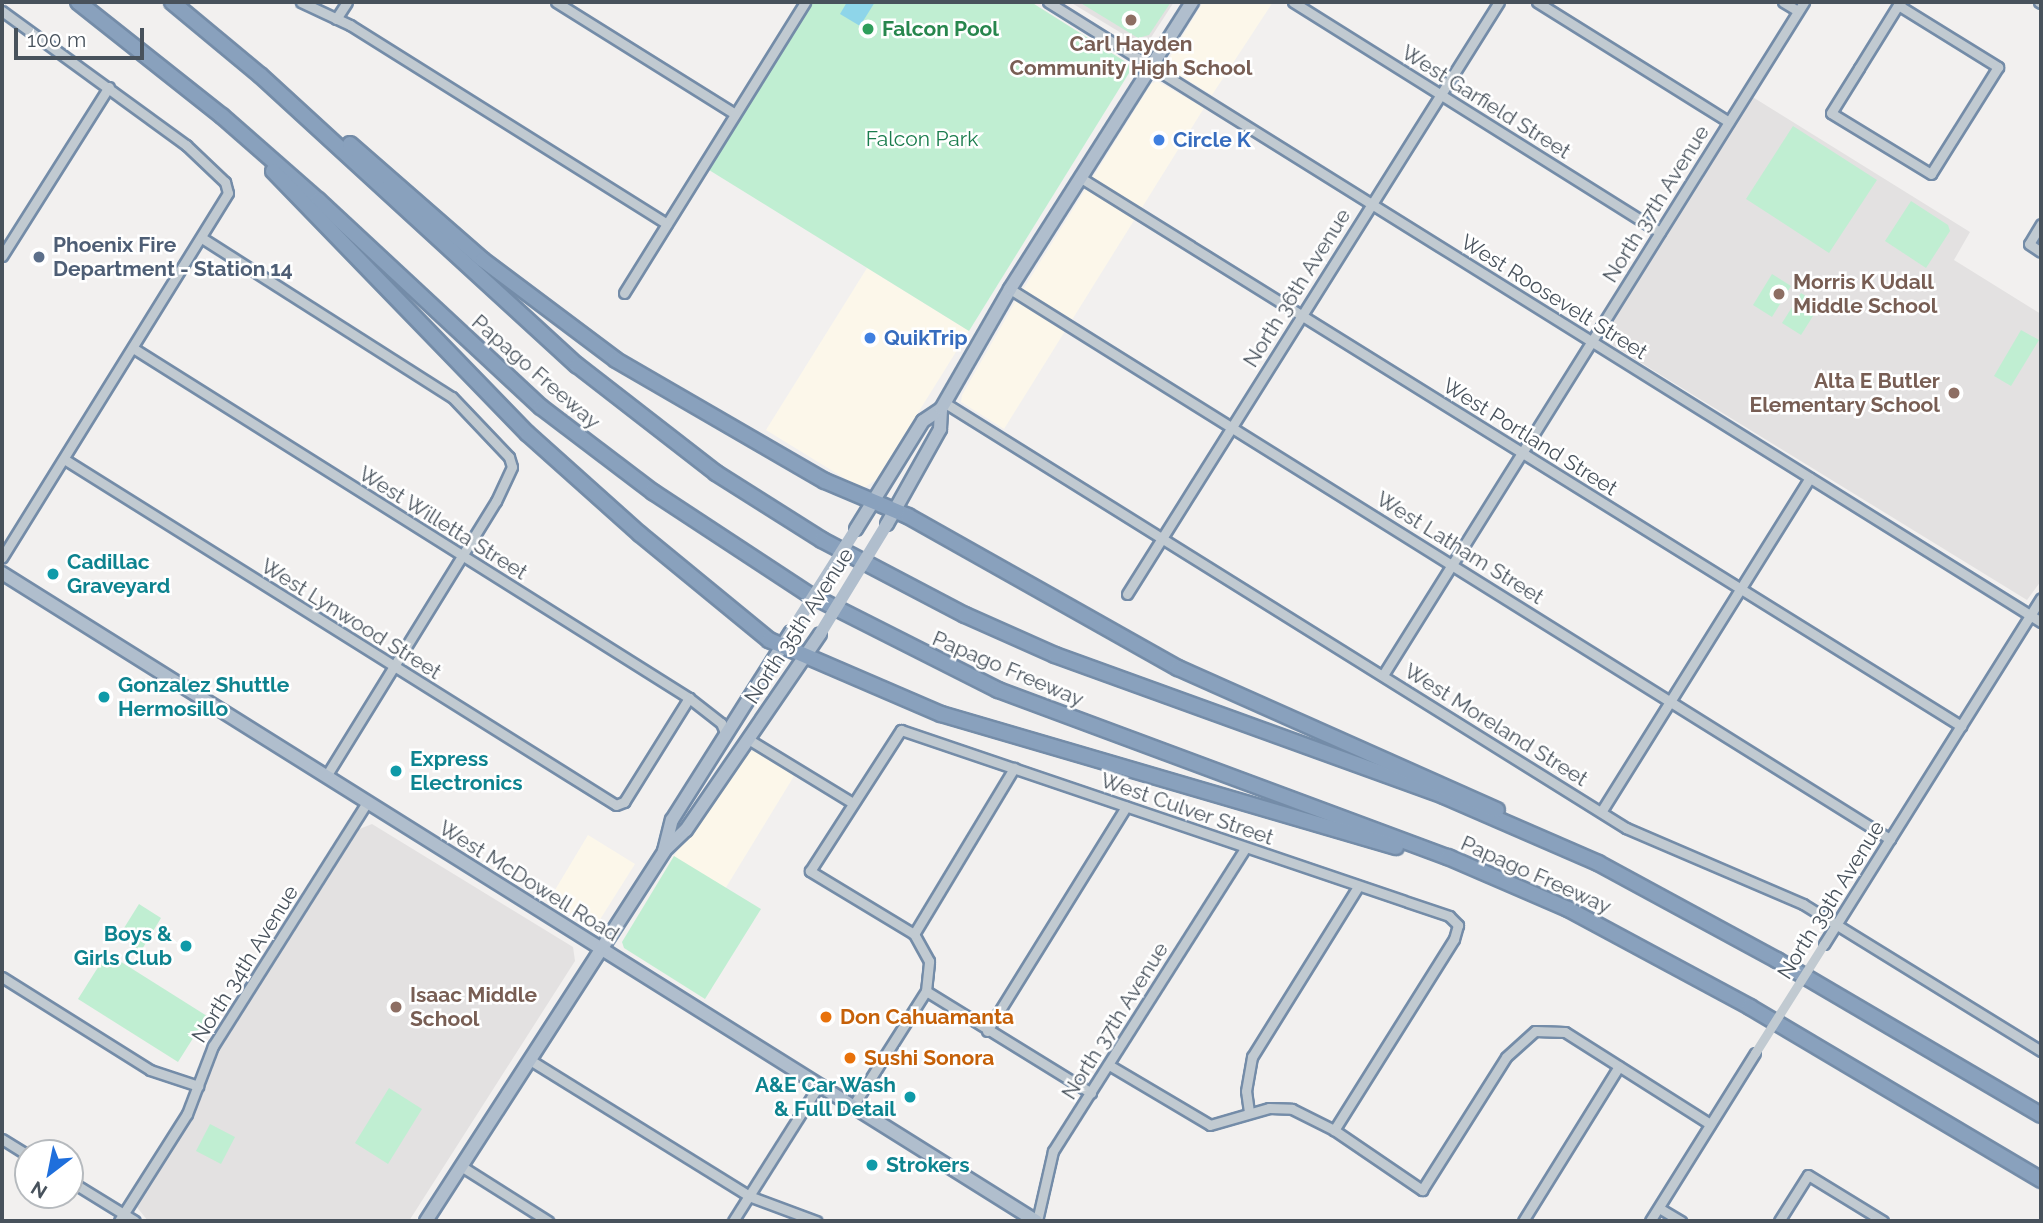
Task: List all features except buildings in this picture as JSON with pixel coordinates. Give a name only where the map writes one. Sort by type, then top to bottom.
[{"type":"highway","name":"Papago Freeway","points":[[78,2],[222,116],[541,407],[664,500],[810,596],[998,690],[1523,889],[1716,988],[2041,1180]]},
{"type":"highway","name":"Papago Freeway","points":[[172,2],[260,75],[577,365],[688,452],[822,540],[964,615],[1044,651],[1444,796],[1598,863],[1777,960],[2041,1114]]},
{"type":"highway","points":[[260,75],[588,342],[869,508],[895,511],[1178,668],[1478,800],[1598,863]]},
{"type":"highway","points":[[222,116],[519,425],[640,534],[769,640],[809,652],[941,714],[1289,814],[1523,889]]},
{"type":"highway","points":[[1964,1133],[2041,1189]]},
{"type":"main road","name":"North 35th Avenue","points":[[426,1221],[664,851],[686,830],[809,652],[895,511],[940,429],[943,406],[1010,289],[1192,2]]},
{"type":"main road","name":"North 35th Avenue","points":[[664,851],[672,820],[923,421],[943,406]]},
{"type":"main road","name":"West McDowell Road","points":[[2,573],[1036,1221]]},
{"type":"street","points":[[301,2],[336,19],[667,224]]},
{"type":"street","points":[[336,19],[347,2]]},
{"type":"street","points":[[556,2],[735,114]]},
{"type":"street","name":"West Roosevelt Street","points":[[1048,2],[2041,622]]},
{"type":"street","name":"West Garfield Street","points":[[1293,2],[1660,232]]},
{"type":"street","name":"North 36th Avenue","points":[[1127,594],[1499,2]]},
{"type":"street","points":[[1537,2],[1728,122]]},
{"type":"street","points":[[1783,2],[1798,11]]},
{"type":"street","name":"North 37th Avenue","points":[[1383,675],[1804,2]]},
{"type":"street","points":[[624,293],[802,3]]},
{"type":"street","points":[[1900,3],[1998,67],[1931,174],[1831,113],[1900,3]]},
{"type":"street","points":[[2,11],[186,145],[225,182],[228,193],[2,558]]},
{"type":"street","points":[[2,256],[108,87]]},
{"type":"street","name":"West Portland Street","points":[[1081,178],[1961,726]]},
{"type":"street","points":[[2041,224],[2029,244],[2041,252]]},
{"type":"street","points":[[202,238],[452,397],[495,440],[512,467],[463,556],[326,776]]},
{"type":"street","name":"West Latham Street","points":[[1010,289],[1672,699],[1890,839]]},
{"type":"street","name":"West Willetta Street","points":[[133,348],[689,698],[721,723],[726,735]]},
{"type":"street","name":"West Moreland Street","points":[[943,406],[1161,537],[1601,812],[1643,836],[1791,898],[2041,1051]]},
{"type":"street","name":"West Lynwood Street","points":[[64,459],[620,805],[689,698]]},
{"type":"street","points":[[1601,812],[1810,478]]},
{"type":"street","name":"North 39th Avenue","points":[[1650,1221],[2041,598]]},
{"type":"street","name":"West Culver Street","points":[[853,803],[901,730],[1449,916],[1458,925],[1454,939],[1334,1130]]},
{"type":"street","points":[[748,738],[853,803],[810,871],[914,934],[929,961],[926,991],[853,1106]]},
{"type":"street","points":[[914,934],[1014,768]]},
{"type":"street","name":"North 34th Avenue","points":[[121,1218],[187,1114],[213,1046],[367,802]]},
{"type":"street","points":[[987,1031],[1126,807]]},
{"type":"street","name":"North 37th Avenue","points":[[1036,1221],[1043,1207],[1048,1162],[1245,848]]},
{"type":"street","points":[[1249,1112],[1246,1091],[1252,1057],[1358,887]]},
{"type":"street","points":[[2,977],[157,1074],[198,1086]]},
{"type":"street","points":[[926,991],[1091,1093]]},
{"type":"street","points":[[1109,1065],[1210,1125],[1249,1112],[1292,1109],[1334,1130],[1422,1190],[1506,1057],[1535,1031],[1565,1032],[1710,1124]]},
{"type":"street","points":[[530,1060],[749,1196],[816,1221]]},
{"type":"street","points":[[1523,1221],[1619,1066]]},
{"type":"street","points":[[733,1221],[819,1085]]},
{"type":"street","points":[[461,1166],[548,1221]]},
{"type":"street","points":[[1779,1221],[1808,1175],[1883,1221]]},
{"type":"street","points":[[84,1191],[121,1218],[135,1221]]},
{"type":"street","points":[[1659,1208],[1681,1221]]},
{"type":"shaded area","name":"Carl Hayden Community High School","points":[[1070,2],[1174,2],[1148,42],[1141,45]]},
{"type":"shaded area","points":[[1203,2],[1273,2],[1212,95],[1171,70],[1167,62]]},
{"type":"shaded area","points":[[1157,81],[1204,108],[1004,429],[961,402],[962,395],[1014,304],[1151,84]]},
{"type":"shaded area","name":"Morris K Udall Middle School","points":[[1751,96],[1970,232],[1954,260],[2041,314],[2041,581],[2027,600],[1607,342],[1606,328]]},
{"type":"shaded area","points":[[867,268],[969,331],[876,480],[862,489],[766,430]]},
{"type":"shaded area","points":[[755,751],[794,776],[725,889],[674,856],[745,753]]},
{"type":"shaded area","name":"Isaac Middle School","points":[[372,824],[573,947],[575,961],[409,1221],[148,1221],[136,1206],[193,1115],[217,1053],[357,830]]},
{"type":"shaded area","points":[[588,835],[635,864],[599,921],[590,925],[549,900]]},
{"type":"green space","name":"Falcon Park","points":[[812,2],[1031,2],[1129,64],[1129,73],[969,331],[709,170]]},
{"type":"green space","name":"Carl Hayden Community High School","points":[[1079,2],[1171,2],[1149,35],[1138,38]]},
{"type":"green space","points":[[1793,126],[1877,180],[1829,253],[1746,199]]},
{"type":"green space","points":[[1911,201],[1948,225],[1950,231],[1926,268],[1885,241]]},
{"type":"green space","points":[[1772,274],[1791,286],[1772,317],[1753,305]]},
{"type":"green space","points":[[1801,293],[1820,305],[1801,335],[1782,323]]},
{"type":"green space","points":[[2021,330],[2039,340],[2011,386],[1994,376]]},
{"type":"green space","points":[[674,856],[761,909],[705,999],[624,948],[622,942]]},
{"type":"green space","points":[[139,904],[161,918],[141,951],[119,936]]},
{"type":"green space","points":[[107,953],[207,1016],[178,1062],[78,999]]},
{"type":"green space","points":[[389,1088],[422,1109],[388,1164],[355,1143]]},
{"type":"green space","points":[[210,1124],[235,1137],[221,1164],[196,1151]]},
{"type":"water","points":[[847,2],[875,2],[860,26],[840,14]]},
{"type":"place","name":"Carl Hayden Community High School","points":[[1131,20]]},
{"type":"place","name":"Falcon Pool","points":[[868,29]]},
{"type":"place","name":"Circle K","points":[[1159,140]]},
{"type":"place","name":"Phoenix Fire Department - Station 14","points":[[39,257]]},
{"type":"place","name":"Morris K Udall Middle School","points":[[1779,294]]},
{"type":"place","name":"QuikTrip","points":[[870,338]]},
{"type":"place","name":"Alta E Butler Elementary School","points":[[1954,393]]},
{"type":"place","name":"Cadillac Graveyard","points":[[53,574]]},
{"type":"place","name":"Gonzalez Shuttle Hermosillo","points":[[104,697]]},
{"type":"place","name":"Express Electronics","points":[[396,771]]},
{"type":"place","name":"Boys & Girls Club","points":[[186,946]]},
{"type":"place","name":"Isaac Middle School","points":[[396,1007]]},
{"type":"place","name":"Don Cahuamanta","points":[[826,1017]]},
{"type":"place","name":"Sushi Sonora","points":[[850,1058]]},
{"type":"place","name":"A&E Car Wash & Full Detail","points":[[910,1097]]},
{"type":"place","name":"Strokers","points":[[872,1165]]}]
